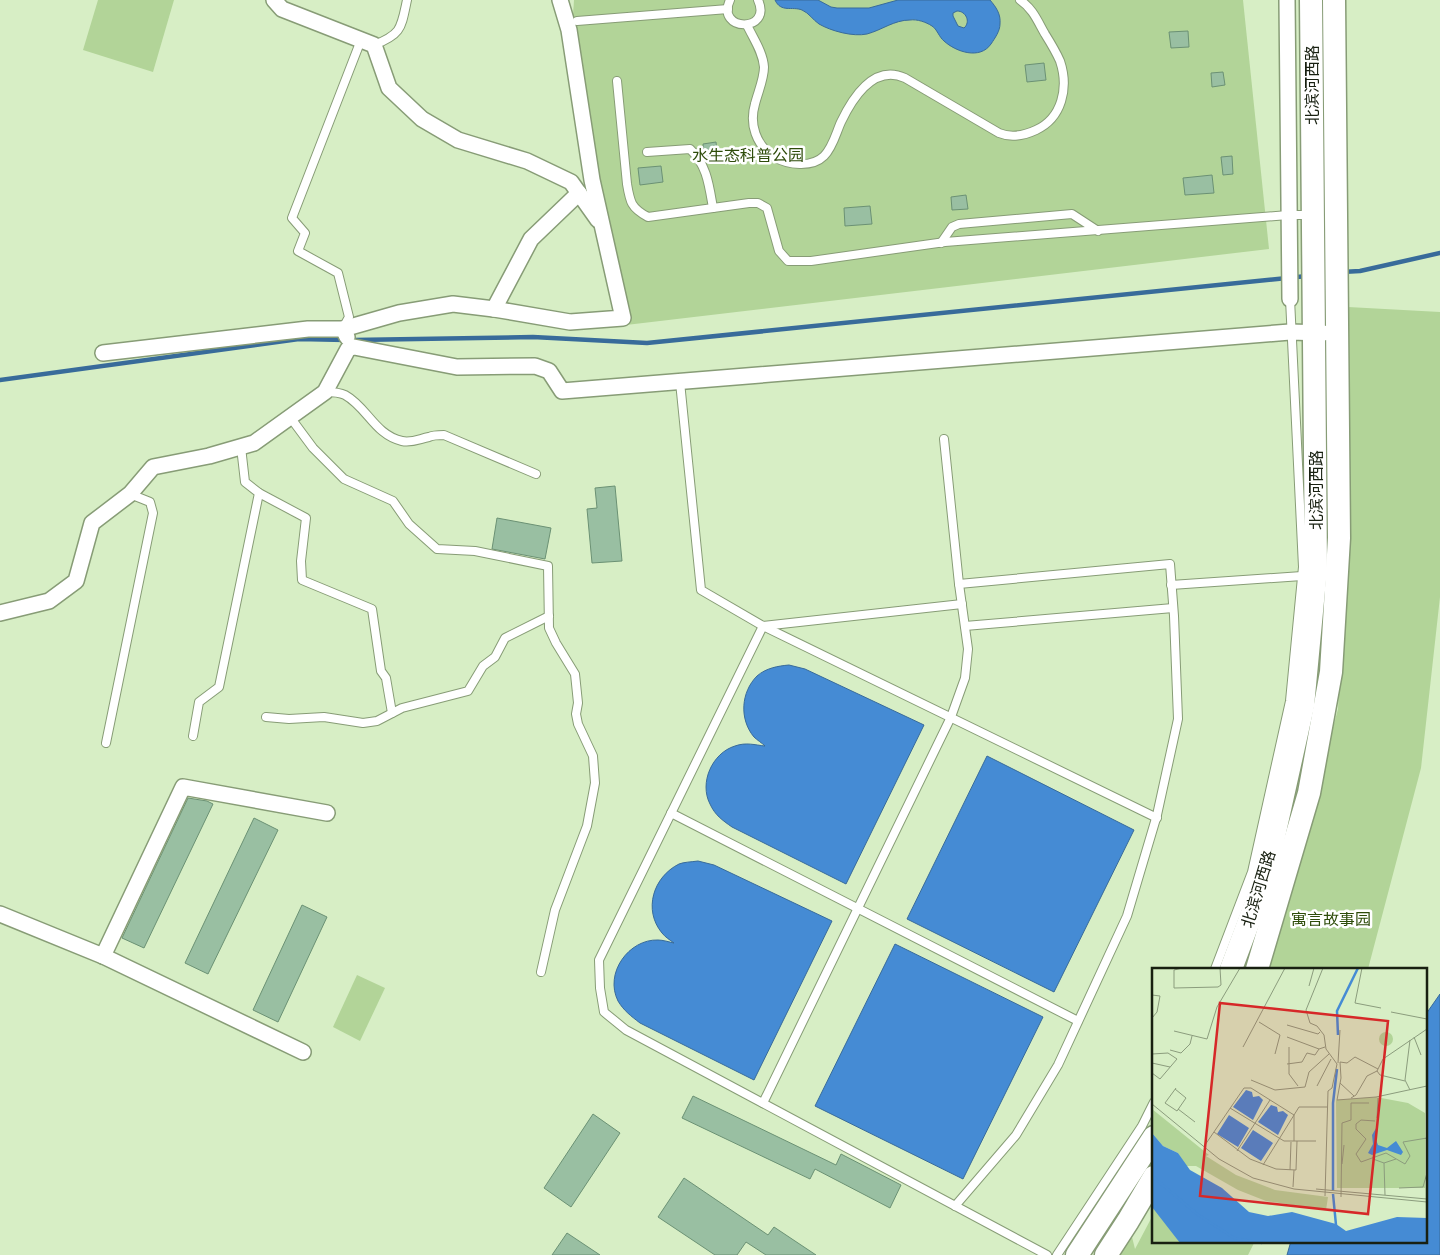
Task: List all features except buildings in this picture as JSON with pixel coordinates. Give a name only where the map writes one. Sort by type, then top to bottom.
[{"type":"main road","name":"北滨河西路","points":[[1257,968],[1309,794],[1331,672],[1339,538],[1337,260],[1325,216],[1311,0]]},
{"type":"main road","name":"北滨河西路","points":[[1231,968],[1264,881],[1303,706],[1316,569],[1314,263],[1325,216],[1334,0]]},
{"type":"main road","points":[[1077,1255],[1152,1139]]},
{"type":"main road","points":[[1106,1255],[1152,1180]]},
{"type":"street","points":[[274,0],[282,9],[368,42],[389,88],[422,120],[458,140],[527,161],[571,182],[603,228]]},
{"type":"street","points":[[0,613],[49,601],[76,581],[92,523],[130,494],[153,467],[209,456],[254,443],[325,392],[346,338],[399,313],[453,304],[570,322],[623,318],[592,180],[569,30],[560,0]]},
{"type":"street","points":[[1287,0],[1290,300]]},
{"type":"street","points":[[494,309],[531,239],[579,193]]},
{"type":"street","points":[[103,352],[308,329],[346,338],[354,347],[457,367],[535,366],[549,371],[562,392],[1290,332],[1338,334]]},
{"type":"street","points":[[103,956],[183,787],[327,813]]},
{"type":"street","points":[[0,914],[103,956],[303,1052]]},
{"type":"lane","points":[[346,338],[348,317],[338,273],[298,251],[305,233],[292,218],[368,42],[392,38],[402,23],[407,0]]},
{"type":"lane","points":[[730,0],[728,9],[732,19],[736,23],[747,25],[753,23],[760,14],[761,8],[758,0]]},
{"type":"lane","points":[[747,25],[761,55],[764,68],[753,110],[753,127],[757,138],[778,159],[800,164],[819,160],[825,155],[841,121],[861,90],[877,77],[888,74],[905,78],[1008,137],[1030,133],[1043,127],[1058,111],[1065,92],[1064,78],[1060,60],[1031,4],[1020,0]]},
{"type":"lane","points":[[577,21],[728,9]]},
{"type":"lane","points":[[617,81],[627,184],[630,200],[635,210],[648,217],[749,202],[758,203],[766,208],[779,251],[788,260],[811,261],[941,243],[1288,215],[1325,216]]},
{"type":"lane","points":[[646,152],[690,149],[697,156],[706,172],[713,208]]},
{"type":"lane","points":[[941,243],[952,227],[959,224],[1072,214],[1098,231]]},
{"type":"lane","points":[[1215,968],[1252,872],[1290,701],[1303,567],[1290,332],[1290,300]]},
{"type":"lane","points":[[680,382],[701,590],[763,626],[1157,818]]},
{"type":"lane","points":[[325,392],[343,394],[348,397],[389,437],[403,442],[415,441],[429,436],[444,435],[536,474]]},
{"type":"lane","points":[[290,417],[313,448],[344,480],[393,501],[409,524],[438,549],[474,551],[548,566],[549,628],[575,674],[578,703],[576,714],[578,724],[593,756],[595,783],[587,826],[555,910],[541,972]]},
{"type":"lane","points":[[763,1103],[950,717],[965,678],[968,649],[959,584],[944,439]]},
{"type":"lane","points":[[241,447],[245,482],[259,493],[306,518],[301,562],[302,580],[372,609],[381,671],[386,678],[392,713]]},
{"type":"lane","points":[[193,736],[200,702],[219,687],[259,493]]},
{"type":"lane","points":[[106,743],[153,513],[150,502],[130,494]]},
{"type":"lane","points":[[955,1206],[1016,1135],[1058,1065],[1126,916],[1157,818],[1178,719],[1170,564],[959,584]]},
{"type":"lane","points":[[1171,585],[1302,576]]},
{"type":"lane","points":[[763,626],[962,604]]},
{"type":"lane","points":[[965,626],[1173,608]]},
{"type":"lane","points":[[266,717],[289,719],[324,717],[363,723],[377,721],[402,708],[468,691],[483,666],[495,657],[505,638],[549,616]]},
{"type":"lane","points":[[763,626],[599,960],[600,988],[604,1012],[626,1030],[1047,1255]]},
{"type":"lane","points":[[671,813],[1078,1021]]},
{"type":"lane","points":[[1057,1255],[1142,1126],[1152,1106]]},
{"type":"green space","points":[[98,0],[174,0],[153,72],[83,50]]},
{"type":"green space","name":"水生态科普公园","points":[[574,0],[1243,0],[1269,249],[626,325],[595,179],[572,30]]},
{"type":"green space","name":"寓言故事园","points":[[1348,307],[1440,312],[1440,597],[1421,768],[1368,968],[1268,968],[1338,709],[1349,500]]},
{"type":"green space","points":[[357,975],[385,988],[360,1041],[333,1027]]},
{"type":"green space","points":[[1152,1217],[1152,1242],[1254,1242],[1248,1255],[1106,1255],[1128,1221],[1135,1249]]},
{"type":"water","points":[[775,0],[818,0],[837,8],[869,8],[898,0],[990,0],[999,14],[1000,27],[996,37],[986,49],[981,52],[968,53],[949,45],[942,39],[934,27],[921,21],[904,20],[867,34],[849,34],[824,27],[802,10],[784,8],[777,4]],"holes":[[[960,11],[967,20],[964,28],[958,26],[953,16],[953,13]]]},
{"type":"water","points":[[789,665],[805,669],[924,725],[846,884],[732,827],[722,820],[712,808],[707,796],[707,778],[714,762],[720,755],[735,746],[743,744],[765,746],[749,730],[744,714],[745,698],[752,682],[761,673],[772,668]]},
{"type":"water","points":[[987,756],[1134,830],[1054,992],[907,919]]},
{"type":"water","points":[[698,861],[714,865],[832,921],[754,1080],[640,1023],[623,1008],[618,1001],[615,990],[614,980],[617,969],[629,951],[647,941],[660,940],[674,943],[663,934],[656,924],[652,904],[654,895],[657,885],[670,870],[681,863]]},
{"type":"water","points":[[895,944],[1043,1017],[963,1179],[815,1106]]},
{"type":"water","points":[[1440,994],[1440,1255],[1287,1255],[1291,1242],[1428,1242],[1428,1011]]},
{"type":"waterway","points":[[1342,272],[1360,271],[1440,253]]},
{"type":"waterway","points":[[354,340],[533,337],[647,343],[1307,276]]},
{"type":"waterway","points":[[0,380],[299,339],[346,340]]}]
